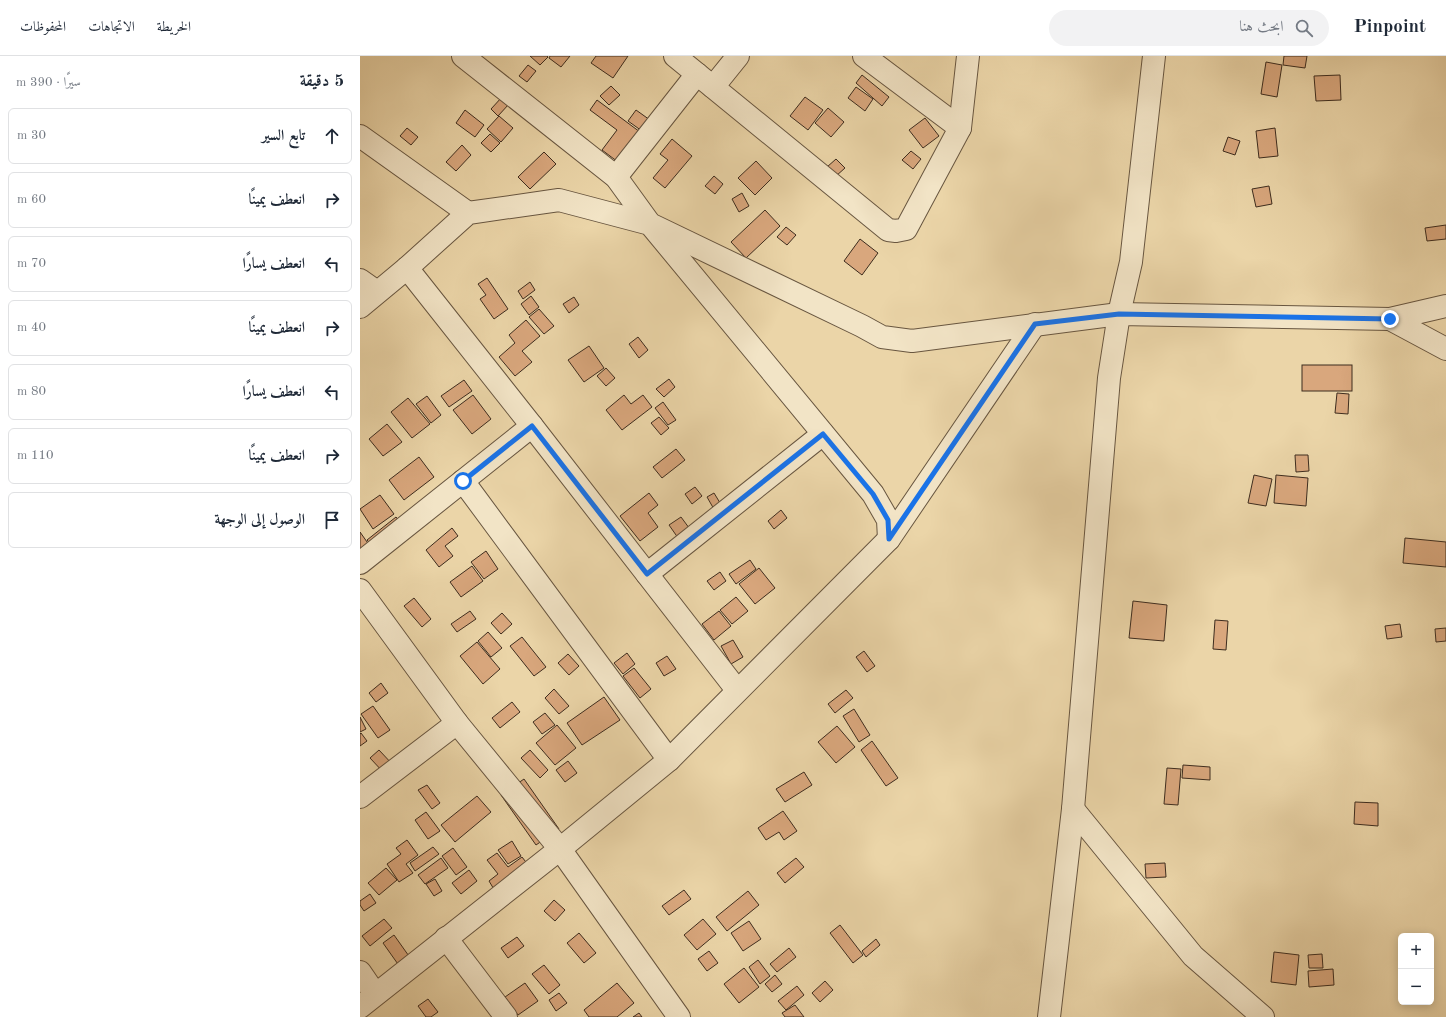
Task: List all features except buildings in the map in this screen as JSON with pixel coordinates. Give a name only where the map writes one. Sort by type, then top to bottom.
[{"type":"street","points":[[463,56],[616,177],[650,224],[873,494],[888,520],[889,539]]},
{"type":"street","points":[[675,56],[888,230],[896,232],[906,229],[960,128],[968,56]]},
{"type":"street","points":[[616,177],[705,81],[738,56]]},
{"type":"street","points":[[864,56],[960,128]]},
{"type":"street","points":[[1049,1017],[1073,810],[1110,378],[1119,314],[1130,262],[1154,56]]},
{"type":"street","points":[[360,136],[468,213]]},
{"type":"street","points":[[360,307],[368,286],[407,268],[468,213],[558,200],[650,224],[882,337],[912,341],[1119,314],[1390,319],[1446,306]]},
{"type":"street","points":[[407,268],[737,690]]},
{"type":"street","points":[[1390,319],[1446,349]]},
{"type":"street","points":[[360,972],[368,1000],[560,849],[669,760],[889,539],[1035,324]]},
{"type":"street","points":[[360,563],[532,426]]},
{"type":"street","points":[[647,574],[823,434]]},
{"type":"street","points":[[463,481],[669,760]]},
{"type":"street","points":[[360,590],[457,723],[560,849],[679,1017]]},
{"type":"street","points":[[360,797],[457,723]]},
{"type":"street","points":[[1073,810],[1193,956],[1263,1017]]},
{"type":"street","points":[[446,938],[506,1017]]},
{"type":"route","points":[[463,481],[532,426],[647,574],[823,434],[873,494],[888,520],[889,539],[1035,324],[1119,314],[1390,319]]}]
